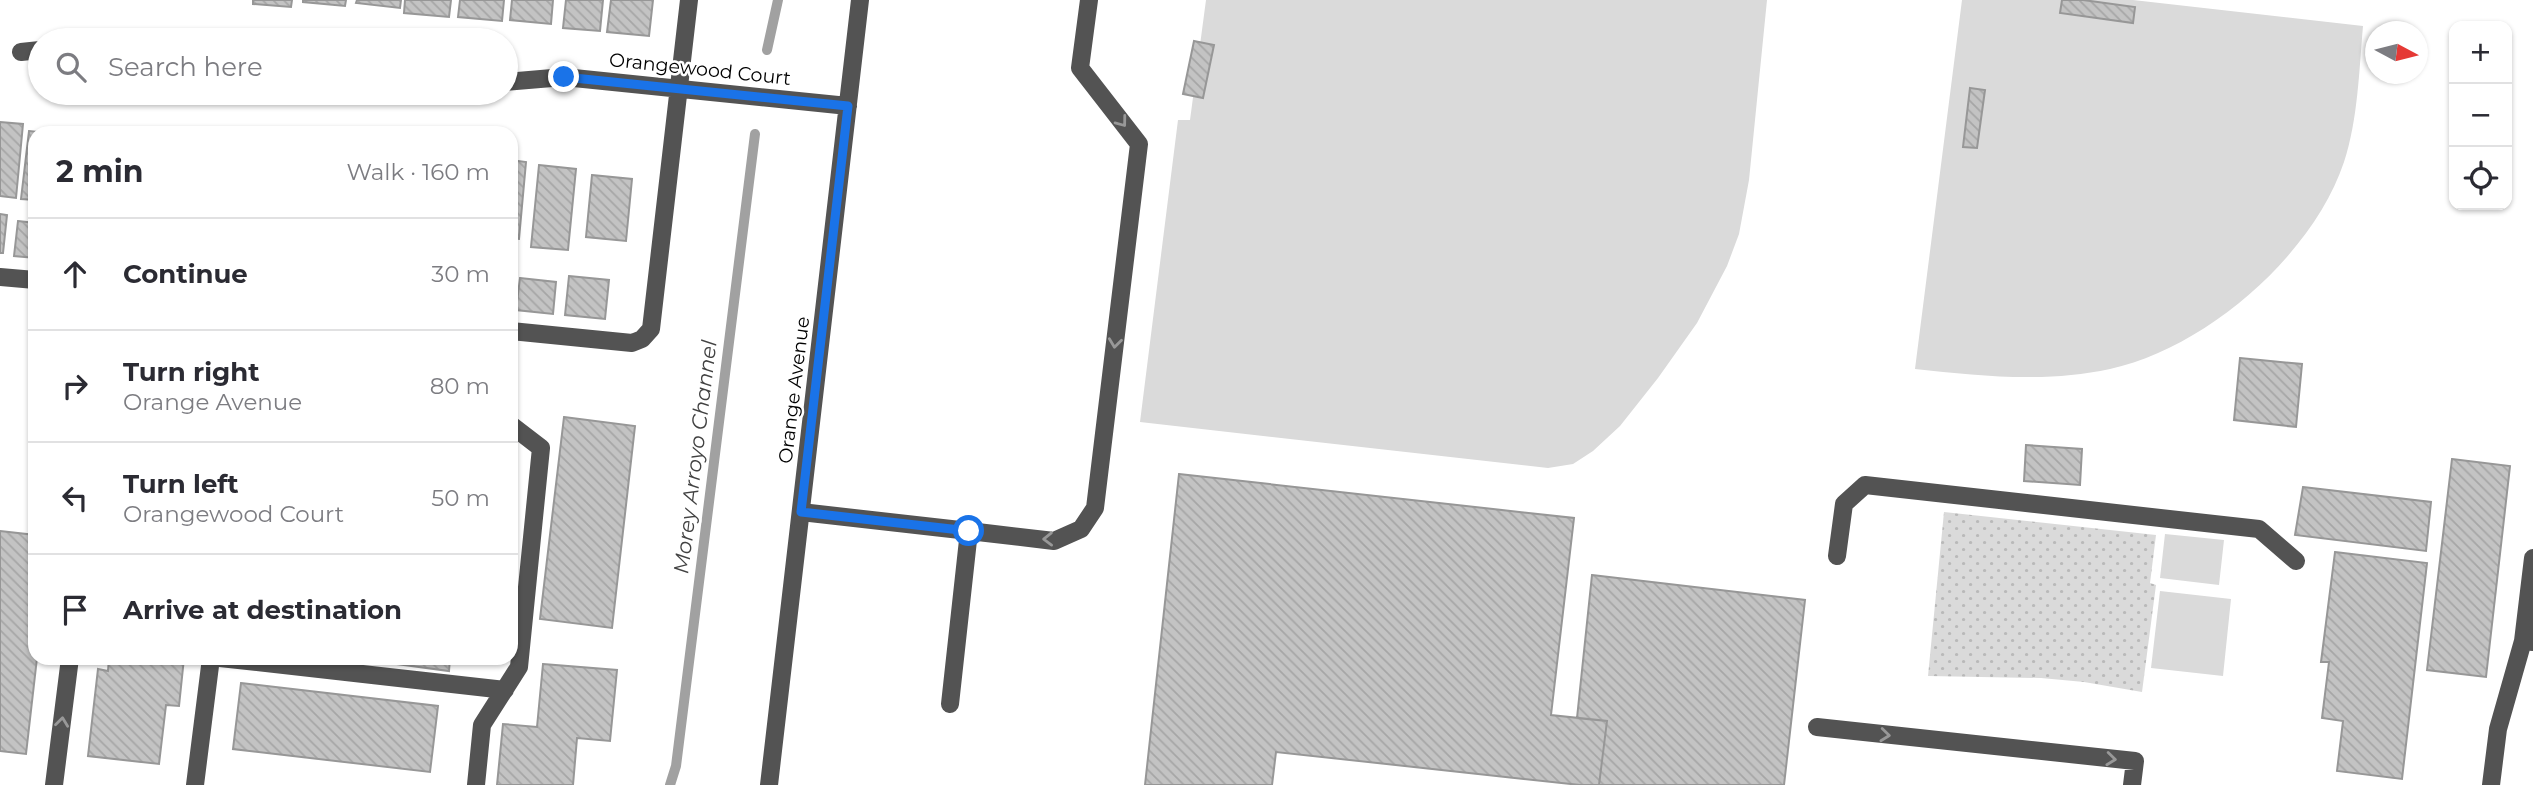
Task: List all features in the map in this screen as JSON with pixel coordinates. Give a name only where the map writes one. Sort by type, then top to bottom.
[{"type":"street","points":[[518,332],[632,343],[642,340],[651,329],[689,0]]},
{"type":"street","name":"Orange Avenue","points":[[769,785],[860,0]]},
{"type":"street","points":[[801,512],[1054,541],[1081,529],[1095,508],[1139,144],[1080,68],[1088,0]]},
{"type":"street","points":[[21,52],[28,51]]},
{"type":"street","name":"Orangewood Court","points":[[518,81],[564,77],[848,106]]},
{"type":"street","points":[[0,277],[28,280]]},
{"type":"street","points":[[476,785],[482,725],[519,667],[541,448],[518,430]]},
{"type":"street","points":[[1837,556],[1844,504],[1865,485],[2259,529],[2296,561]]},
{"type":"street","points":[[950,704],[969,531]]},
{"type":"street","points":[[2491,785],[2498,729],[2528,641],[2533,558]]},
{"type":"street","points":[[54,785],[69,665]]},
{"type":"street","points":[[195,785],[210,665]]},
{"type":"street","points":[[282,665],[505,690]]},
{"type":"street","points":[[1817,727],[2135,761],[2133,785]]},
{"type":"shaded area","points":[[1206,0],[1767,0],[1749,180],[1739,234],[1727,266],[1697,323],[1658,378],[1620,426],[1593,451],[1573,464],[1548,468],[1140,422],[1178,120],[1190,120]]},
{"type":"shaded area","points":[[1962,0],[2133,0],[2363,26],[2349,146],[2329,197],[2308,231],[2282,263],[2251,292],[2218,319],[2183,341],[2146,358],[2110,369],[2061,376],[1988,376],[1915,369]]},
{"type":"shaded area","points":[[1944,512],[2156,535],[2150,583],[2156,585],[2142,692],[2041,678],[1928,676]]},
{"type":"shaded area","points":[[2165,534],[2224,540],[2219,585],[2160,578]]},
{"type":"shaded area","points":[[2160,591],[2231,599],[2223,676],[2151,668]]},
{"type":"building","points":[[253,0],[292,0],[291,7],[253,4]]},
{"type":"building","points":[[303,0],[346,0],[345,6]]},
{"type":"building","points":[[357,0],[401,0],[400,8],[356,3]]},
{"type":"building","points":[[405,0],[451,0],[449,17],[404,13]]},
{"type":"building","points":[[460,0],[504,0],[502,21],[458,17]]},
{"type":"building","points":[[512,0],[553,0],[551,24],[510,20]]},
{"type":"building","points":[[566,0],[603,0],[600,31],[563,28]]},
{"type":"building","points":[[611,0],[653,0],[649,36],[607,32]]},
{"type":"building","points":[[2062,0],[2135,7],[2133,23],[2060,13]]},
{"type":"building","points":[[1194,41],[1214,45],[1203,98],[1183,94]]},
{"type":"building","points":[[1970,88],[1985,90],[1977,148],[1963,147]]},
{"type":"building","points":[[0,122],[23,124],[16,198],[0,196]]},
{"type":"building","points":[[28,140],[28,200],[21,199]]},
{"type":"building","points":[[518,161],[526,162],[518,239]]},
{"type":"building","points":[[539,165],[576,169],[568,250],[531,247]]},
{"type":"building","points":[[592,175],[632,179],[626,241],[586,237]]},
{"type":"building","points":[[0,214],[7,215],[3,253],[0,253]]},
{"type":"building","points":[[18,221],[28,222],[28,257],[14,256]]},
{"type":"building","points":[[569,276],[609,280],[605,319],[565,315]]},
{"type":"building","points":[[520,278],[556,282],[553,314],[518,310]]},
{"type":"building","points":[[2240,358],[2302,364],[2296,427],[2234,420]]},
{"type":"building","points":[[564,417],[635,426],[612,628],[540,619]]},
{"type":"building","points":[[2026,445],[2082,449],[2080,485],[2024,481]]},
{"type":"building","points":[[2452,459],[2510,466],[2486,677],[2427,670]]},
{"type":"building","points":[[1179,474],[1574,518],[1551,715],[1607,721],[1599,785],[1276,752],[1272,785],[1145,785]]},
{"type":"building","points":[[2303,487],[2431,502],[2426,551],[2295,535]]},
{"type":"building","points":[[0,531],[28,534],[28,665],[36,665],[26,754],[0,751]]},
{"type":"building","points":[[2335,552],[2427,563],[2402,779],[2337,771],[2343,721],[2322,718],[2329,662],[2321,662]]},
{"type":"building","points":[[1592,575],[1805,600],[1784,785],[1599,785],[1607,721],[1577,718]]},
{"type":"building","points":[[543,664],[617,670],[610,741],[577,738],[573,785],[497,785],[503,724],[537,727]]},
{"type":"building","points":[[108,665],[183,665],[179,706],[166,705],[159,764],[88,756],[98,669],[108,671]]},
{"type":"building","points":[[404,665],[449,665],[449,671]]},
{"type":"building","points":[[241,683],[438,706],[430,772],[233,749]]},
{"type":"waterway","name":"Morey Arroyo Channel","points":[[767,50],[778,0]]},
{"type":"waterway","name":"Morey Arroyo Channel","points":[[670,785],[676,766],[755,134]]},
{"type":"route","points":[[564,77],[848,106],[801,512],[969,531]]}]
